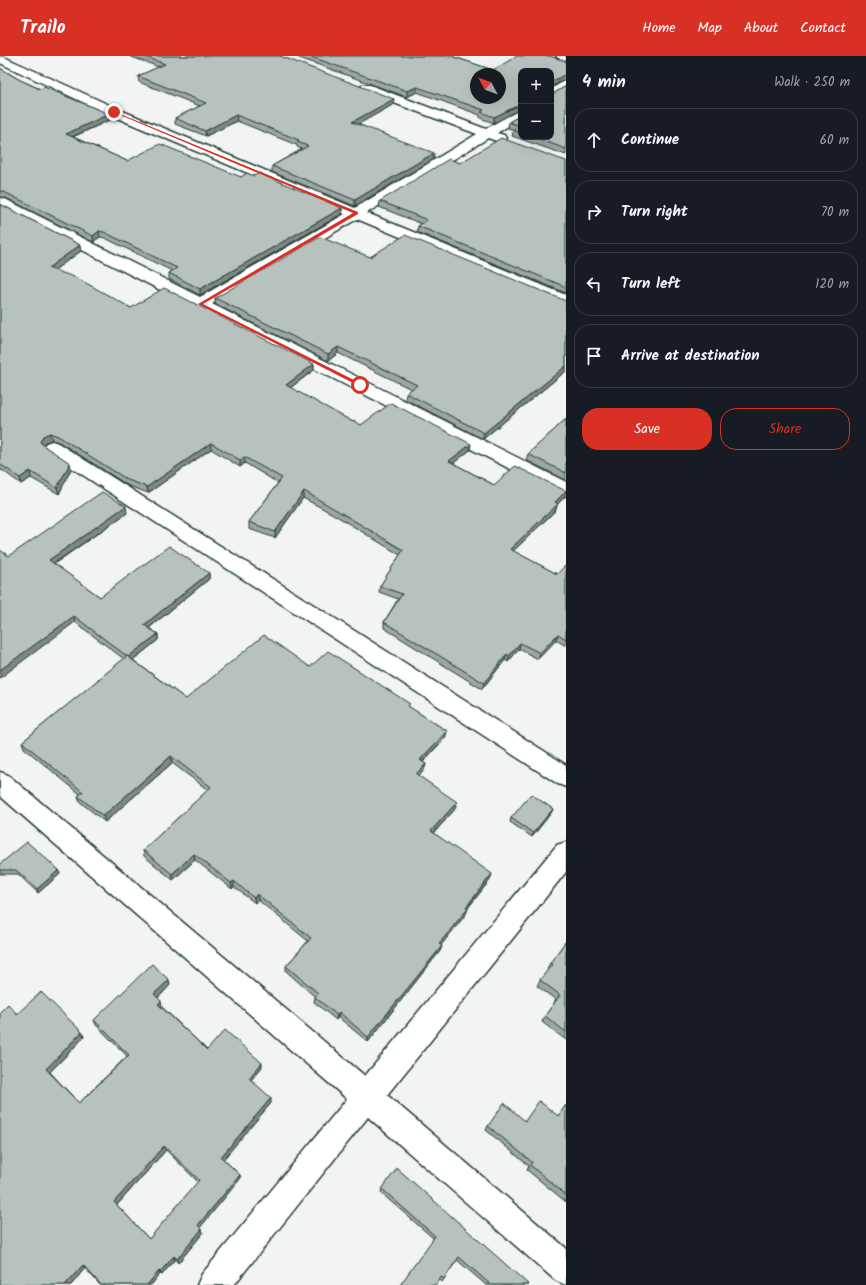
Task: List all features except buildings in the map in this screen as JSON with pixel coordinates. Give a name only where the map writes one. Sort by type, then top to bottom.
[{"type":"street","points":[[562,56],[566,57]]},
{"type":"street","points":[[0,59],[114,112],[566,301]]},
{"type":"street","points":[[354,84],[510,142]]},
{"type":"street","points":[[554,92],[566,84]]},
{"type":"street","points":[[200,304],[489,134],[518,115]]},
{"type":"street","points":[[0,202],[566,490]]},
{"type":"street","points":[[52,447],[566,777]]},
{"type":"street","points":[[0,782],[566,1270]]},
{"type":"street","points":[[213,1285],[566,853]]},
{"type":"route","points":[[114,112],[356,213],[200,304],[360,385]]}]
